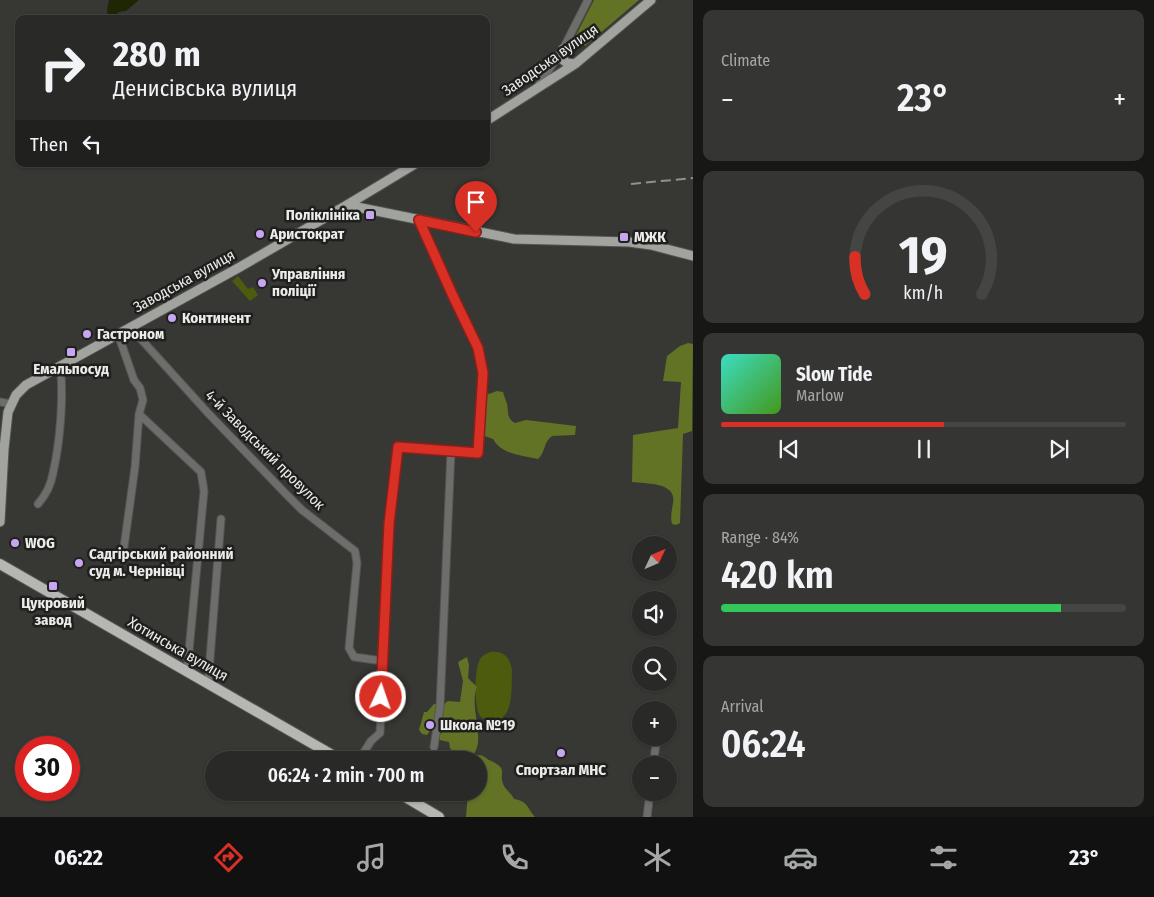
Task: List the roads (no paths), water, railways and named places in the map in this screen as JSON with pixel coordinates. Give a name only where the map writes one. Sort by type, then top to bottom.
[{"type":"highway","name":"Хотинська вулиця","points":[[0,564],[325,751]]},
{"type":"highway","points":[[412,801],[439,817]]},
{"type":"main road","name":"Заводська вулиця","points":[[490,119],[575,64],[652,0]]},
{"type":"main road","points":[[563,49],[563,60],[575,64]]},
{"type":"main road","name":"Заводська вулиця","points":[[10,404],[26,386],[60,365],[192,294],[347,206],[410,167]]},
{"type":"main road","points":[[347,206],[514,239],[630,242],[651,245],[693,256]]},
{"type":"main road","points":[[0,521],[4,449],[10,404]]},
{"type":"main road","points":[[0,459],[4,449]]},
{"type":"street","points":[[535,91],[563,49],[588,0]]},
{"type":"street","points":[[364,751],[380,733],[389,524],[398,447],[478,453],[483,373],[478,348],[419,220]]},
{"type":"street","name":"4-й Заводський провулок","points":[[130,327],[208,413],[302,510],[355,551],[357,563],[349,648],[354,657],[383,661]]},
{"type":"street","points":[[118,334],[143,400],[124,547]]},
{"type":"street","points":[[38,504],[45,496],[53,475],[62,387],[60,365]]},
{"type":"street","points":[[0,402],[10,404]]},
{"type":"street","points":[[140,414],[201,472],[203,481],[204,491],[187,672]]},
{"type":"street","points":[[434,747],[440,707],[451,451]]},
{"type":"street","points":[[208,684],[222,519]]},
{"type":"street","points":[[647,817],[649,801]]},
{"type":"railway","points":[[631,184],[693,178]]},
{"type":"place","name":"Поліклініка","points":[[370,215]]},
{"type":"place","name":"Аристократ","points":[[260,234]]},
{"type":"place","name":"МЖК","points":[[624,237]]},
{"type":"place","name":"Управління поліції","points":[[262,283]]},
{"type":"place","name":"Континент","points":[[172,318]]},
{"type":"place","name":"Гастроном","points":[[87,334]]},
{"type":"place","name":"Емальпосуд","points":[[71,352]]},
{"type":"place","name":"WOG","points":[[15,543]]},
{"type":"place","name":"Садгірський районний суд м. Чернівці","points":[[79,563]]},
{"type":"place","name":"Цукровий завод","points":[[53,586]]},
{"type":"place","name":"Школа №19","points":[[430,725]]},
{"type":"place","name":"Спортзал МНС","points":[[561,753]]}]
